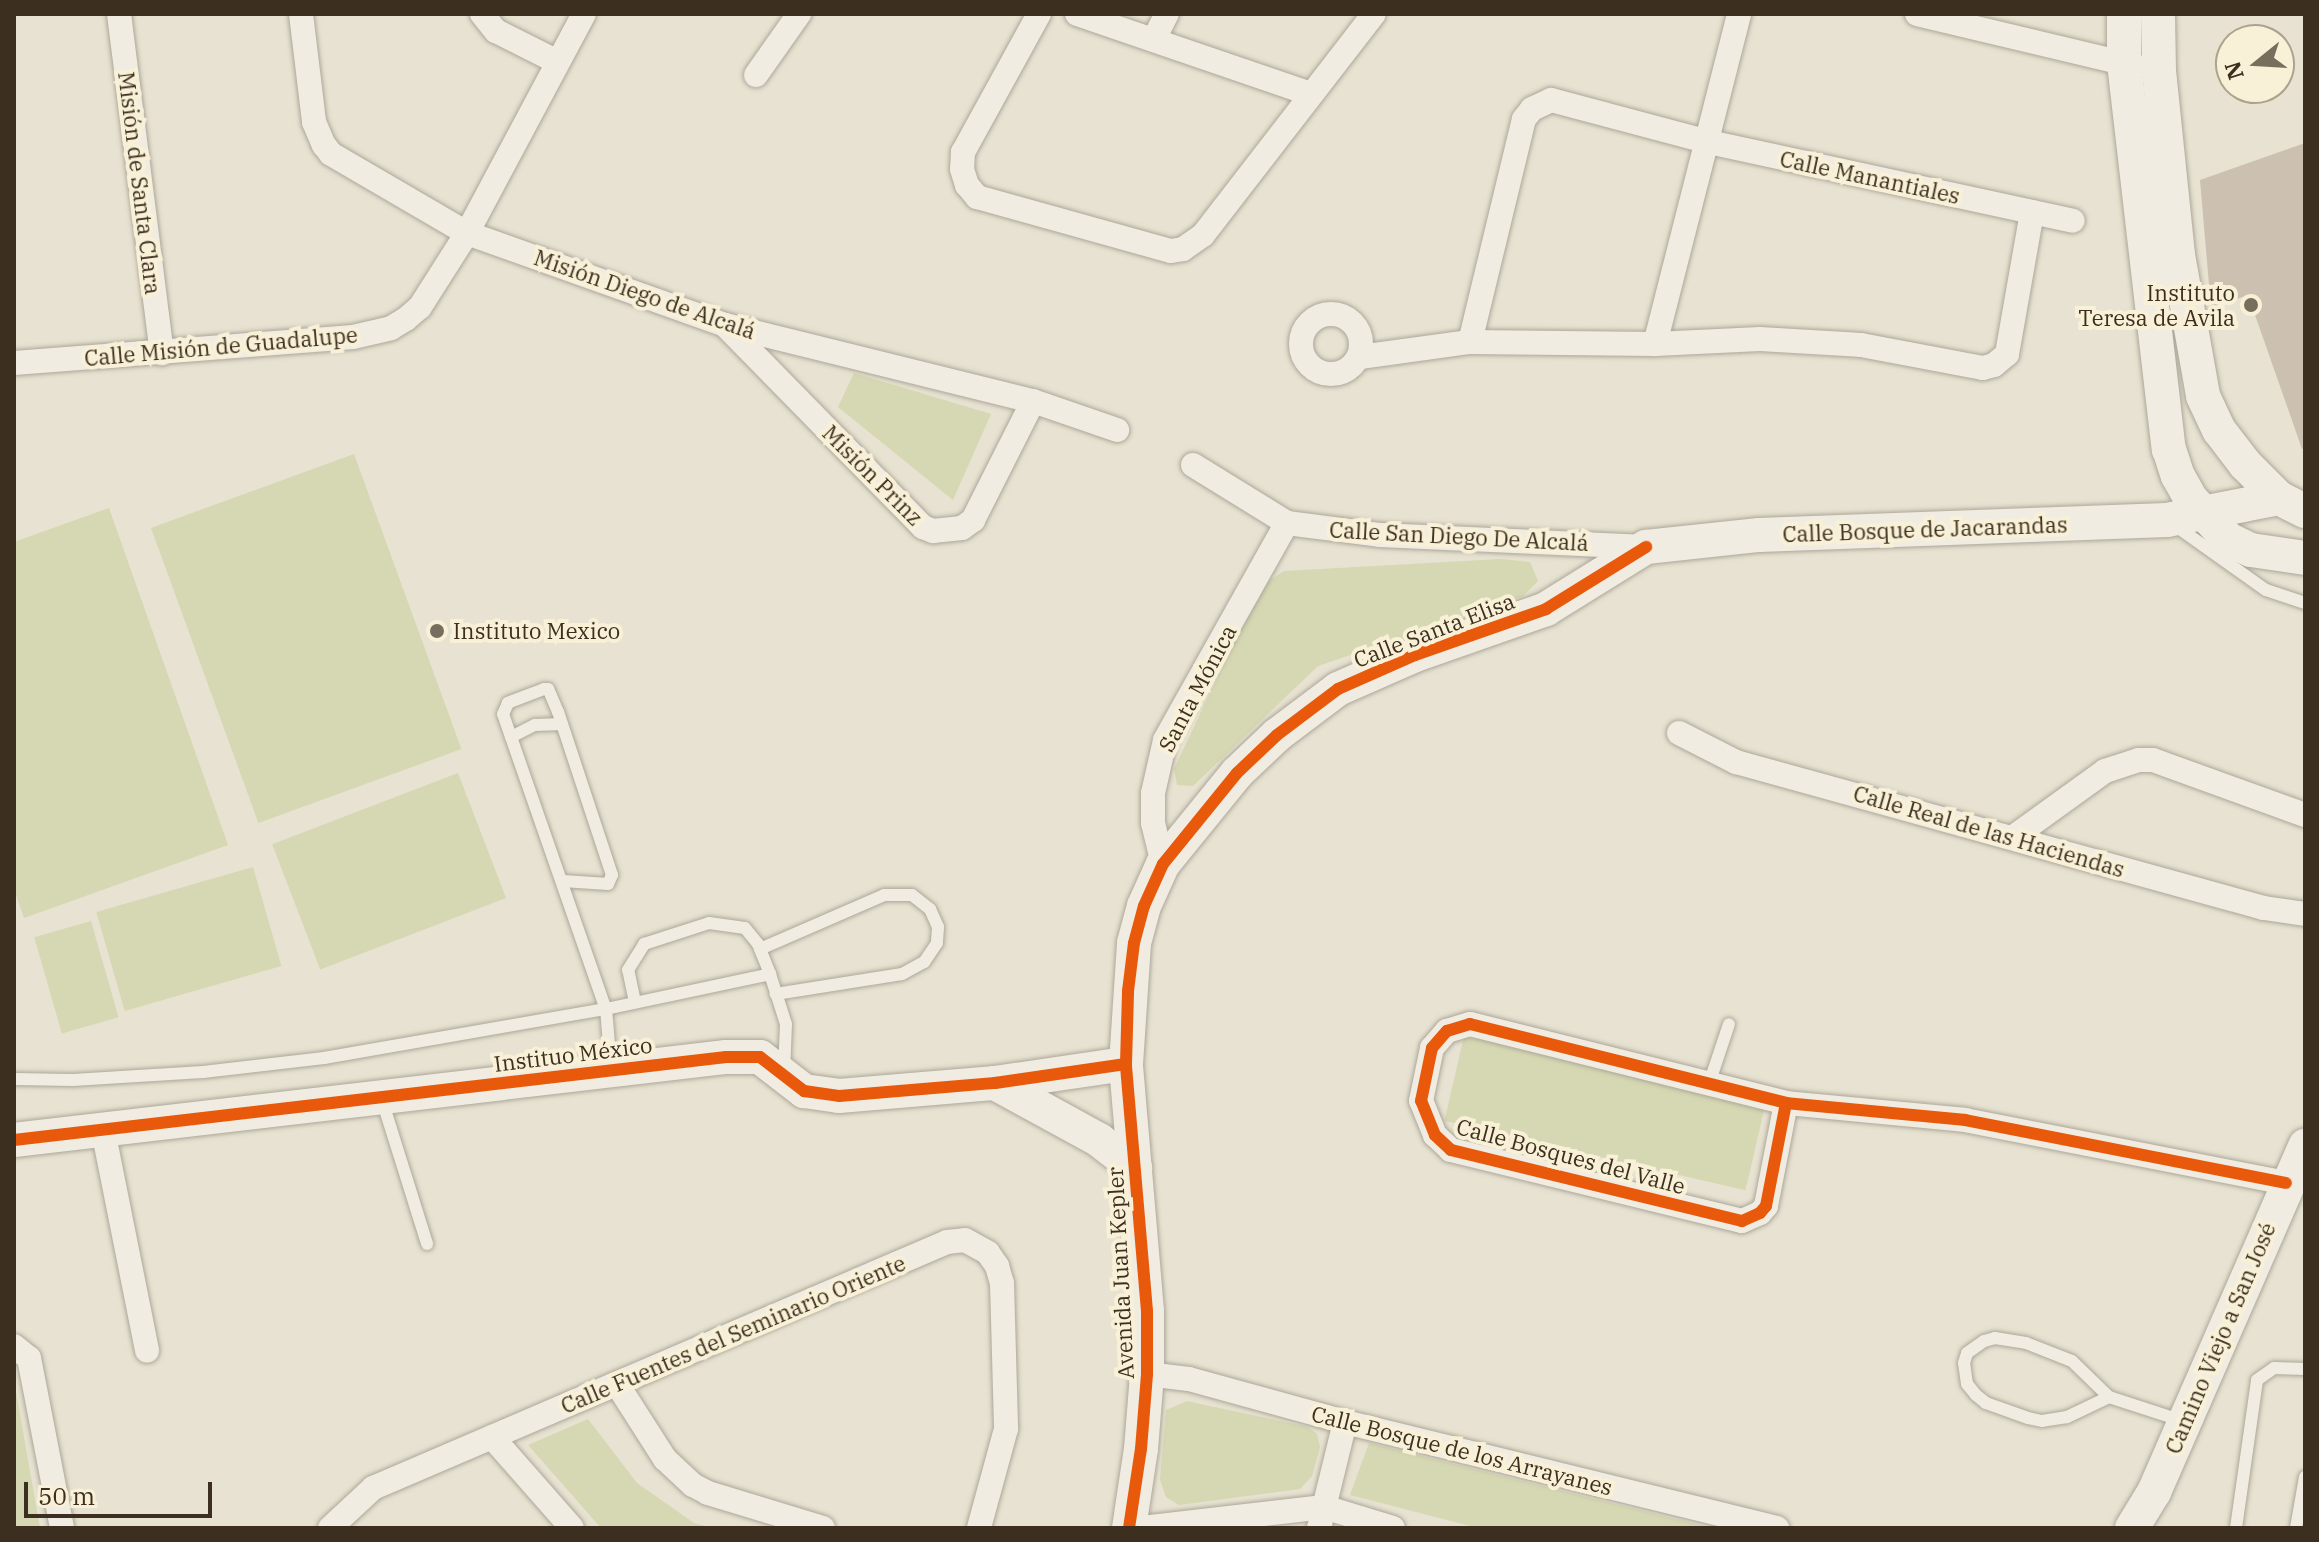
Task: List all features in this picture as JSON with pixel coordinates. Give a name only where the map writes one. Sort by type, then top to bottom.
[{"type":"street","name":"Misión de Santa Clara","points":[[119,14],[162,353]]},
{"type":"street","name":"Misión Diego de Alcalá","points":[[301,14],[314,122],[324,145],[331,154],[467,233],[725,325],[1033,401],[1117,430]]},
{"type":"street","points":[[482,14],[496,31],[558,62]]},
{"type":"street","points":[[756,75],[799,14]]},
{"type":"street","points":[[1039,14],[963,152],[962,169],[967,185],[977,197],[1171,251],[1183,249],[1203,235],[1374,14]]},
{"type":"street","points":[[1077,14],[1310,94]]},
{"type":"street","points":[[1154,39],[1167,14]]},
{"type":"street","points":[[1655,344],[1709,142],[1739,14]]},
{"type":"street","points":[[1917,14],[2159,71]]},
{"type":"street","points":[[2124,14],[2124,63],[2169,449],[2178,476],[2203,515],[2228,539],[2251,550],[2305,558]]},
{"type":"street","name":"Calle Bosque de Jacarandas","points":[[2158,14],[2159,71],[2178,255],[2203,396],[2219,430],[2245,464],[2292,504]]},
{"type":"street","name":"Calle Misión de Guadalupe","points":[[14,363],[353,337],[391,328],[420,307],[467,233],[581,15]]},
{"type":"street","name":"Calle Manantiales","points":[[1470,342],[1524,119],[1532,109],[1551,100],[1709,142],[2073,221]]},
{"type":"street","points":[[1360,357],[1470,342],[1655,344],[1760,339],[1823,341],[1983,368],[1994,365],[2007,354],[2032,212]]},
{"type":"street","name":"Misión Prinz","points":[[725,325],[923,527],[933,531],[962,528],[973,520],[1033,401]]},
{"type":"street","name":"Calle San Diego De Alcalá","points":[[1193,465],[1287,523],[1381,535],[1646,547]]},
{"type":"street","name":"Calle Bosque de Jacarandas","points":[[1646,547],[1759,535],[2167,520],[2292,504]]},
{"type":"street","name":"Santa Mónica","points":[[1163,864],[1153,823],[1153,793],[1165,740],[1287,523]]},
{"type":"street","name":"Calle Santa Elisa","points":[[1126,1064],[1134,943],[1144,906],[1163,864],[1237,773],[1277,735],[1338,689],[1415,655],[1546,609],[1646,547]]},
{"type":"street","name":"Calle Real de las Haciendas","points":[[1679,733],[1736,762],[2015,836],[2264,908],[2305,914]]},
{"type":"street","points":[[2015,836],[2105,771],[2138,760],[2153,760],[2305,815]]},
{"type":"street","name":"Calle Bosques del Valle","points":[[1786,1103],[1766,1206],[1760,1213],[1742,1221],[1451,1150],[1435,1135],[1421,1101],[1432,1048],[1447,1031],[1470,1024],[1786,1103],[1965,1120],[2286,1183]]},
{"type":"street","name":"Instituo México","points":[[14,1140],[745,1056],[768,1062],[784,1078],[804,1091],[839,1096],[995,1083],[1126,1064]]},
{"type":"street","name":"Avenida Juan Kepler","points":[[1126,1064],[1147,1311],[1147,1374],[1141,1449],[1129,1528]]},
{"type":"street","points":[[995,1083],[1099,1140],[1135,1168]]},
{"type":"street","points":[[103,1130],[147,1351]]},
{"type":"street","name":"Camino Viejo a San José","points":[[2132,1528],[2154,1492],[2286,1183],[2305,1146]]},
{"type":"street","name":"Calle Fuentes del Seminario Oriente","points":[[330,1528],[373,1488],[947,1242],[965,1240],[976,1244],[997,1266],[1002,1283],[1006,1429],[979,1528]]},
{"type":"street","points":[[14,1346],[29,1358],[62,1528]]},
{"type":"street","name":"Calle Bosque de los Arrayanes","points":[[1147,1374],[1189,1379],[1345,1422],[1777,1528]]},
{"type":"street","points":[[617,1384],[665,1459],[693,1485],[708,1493],[823,1528]]},
{"type":"street","points":[[1322,1518],[1345,1422]]},
{"type":"street","points":[[492,1437],[572,1528]]},
{"type":"street","points":[[1142,1528],[1322,1518],[1393,1528]]},
{"type":"lane","points":[[2167,520],[2266,590],[2305,603]]},
{"type":"lane","points":[[563,881],[608,884],[612,875],[562,724],[548,689],[544,689],[503,707],[606,1009],[612,1070]]},
{"type":"lane","points":[[511,737],[535,725],[562,724]]},
{"type":"lane","points":[[760,949],[884,895],[912,895],[930,909],[938,927],[937,943],[924,962],[902,974],[776,994]]},
{"type":"lane","points":[[635,1002],[628,970],[644,944],[709,923],[736,925],[753,935],[786,1024],[784,1078]]},
{"type":"lane","points":[[14,1079],[73,1080],[188,1073],[324,1058],[606,1009],[770,974]]},
{"type":"lane","points":[[1709,1084],[1729,1024]]},
{"type":"lane","points":[[381,1097],[427,1244]]},
{"type":"lane","points":[[2109,1397],[2067,1417],[2042,1421],[2028,1418],[1986,1403],[1976,1395],[1967,1384],[1964,1363],[1967,1353],[1984,1341],[1995,1338],[2026,1343],[2072,1361],[2109,1397],[2183,1421]]},
{"type":"lane","points":[[2236,1528],[2257,1380],[2274,1368],[2305,1369]]},
{"type":"lane","points":[[2296,1528],[2305,1477]]},
{"type":"green space","points":[[854,373],[991,414],[953,500],[838,407]]},
{"type":"green space","points":[[354,454],[461,749],[258,823],[151,528]]},
{"type":"green space","points":[[109,508],[228,845],[24,918],[14,889],[14,542]]},
{"type":"green space","points":[[1501,559],[1530,562],[1538,581],[1523,596],[1318,666],[1193,786],[1177,785],[1174,769],[1260,587],[1284,571]]},
{"type":"green space","points":[[458,773],[506,898],[320,969],[272,844]]},
{"type":"green space","points":[[253,867],[281,966],[125,1011],[96,912]]},
{"type":"green space","points":[[91,921],[119,1017],[62,1033],[34,937]]},
{"type":"green space","points":[[1464,1036],[1765,1106],[1746,1190],[1444,1121]]},
{"type":"green space","points":[[15,1386],[40,1528],[14,1528]]},
{"type":"green space","points":[[1187,1401],[1308,1427],[1317,1434],[1320,1447],[1312,1476],[1300,1489],[1179,1505],[1166,1497],[1160,1480],[1166,1410]]},
{"type":"green space","points":[[588,1419],[637,1483],[694,1523],[713,1528],[601,1528],[528,1445]]},
{"type":"green space","points":[[1369,1443],[1712,1528],[1478,1528],[1350,1495]]},
{"type":"building","points":[[2305,143],[2305,448],[2302,449],[2248,295],[2211,308],[2200,180]]},
{"type":"cycle path","points":[[1129,1528],[1141,1449],[1147,1374],[1147,1311],[1126,1064],[1128,991],[1134,943],[1144,906],[1163,864],[1237,773],[1277,735],[1338,689],[1415,655],[1546,609],[1646,547]]},
{"type":"cycle path","points":[[1786,1103],[1766,1206],[1760,1213],[1742,1221],[1451,1150],[1435,1135],[1421,1101],[1432,1048],[1447,1031],[1470,1024],[1786,1103],[1965,1120],[2286,1183]]},
{"type":"cycle path","points":[[14,1140],[726,1057],[760,1057],[804,1091],[839,1096],[995,1083],[1126,1064]]},
{"type":"place","name":"Instituto Teresa de Avila","points":[[2251,305]]},
{"type":"place","name":"Instituto Mexico","points":[[437,631]]}]
